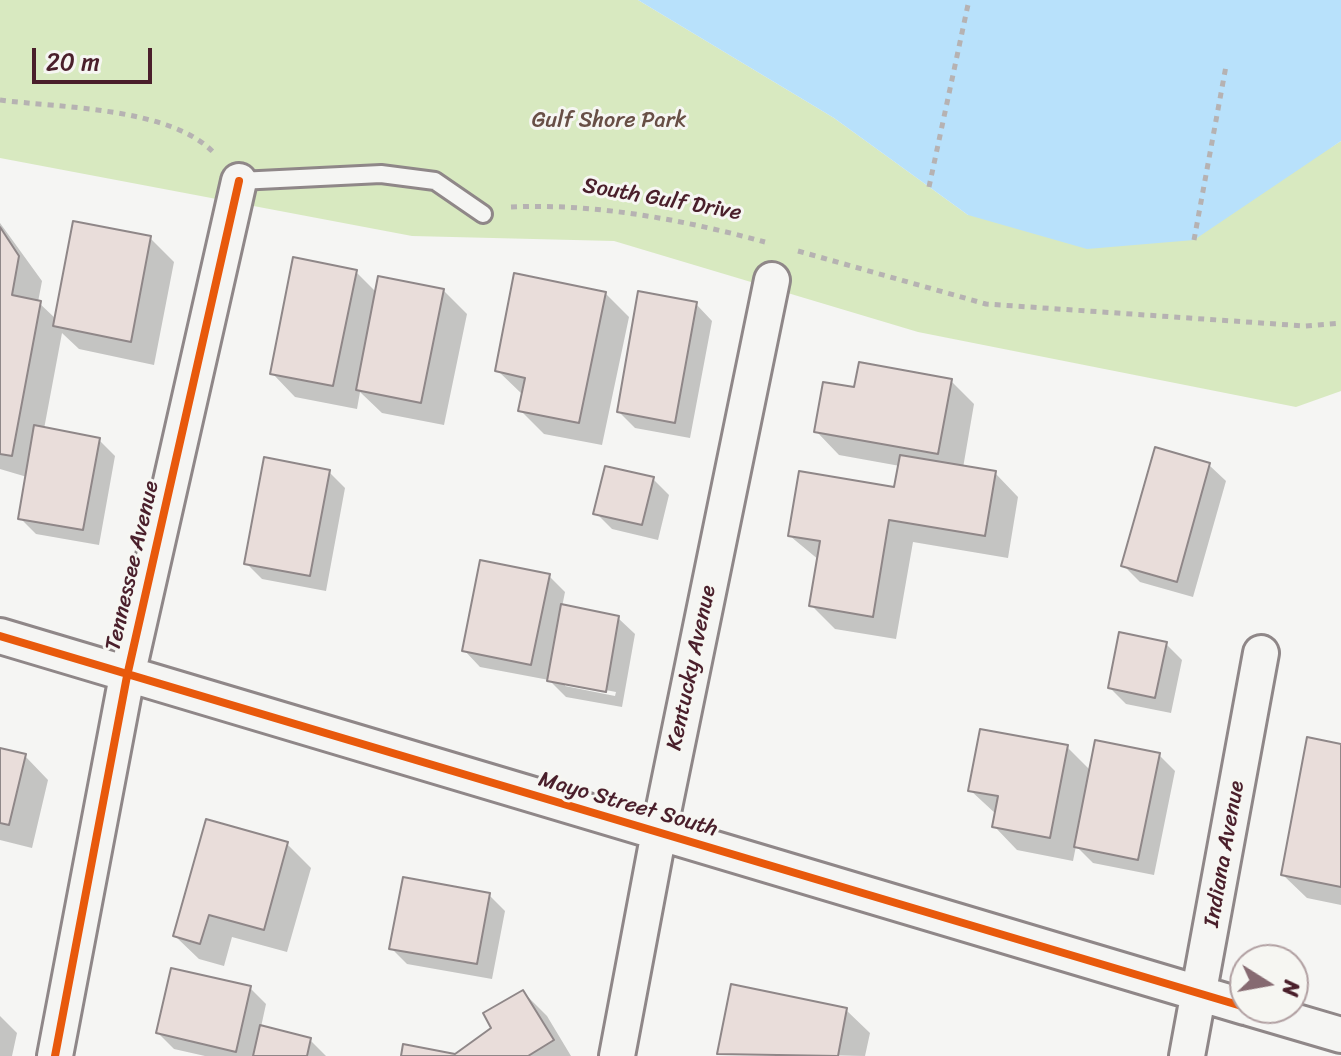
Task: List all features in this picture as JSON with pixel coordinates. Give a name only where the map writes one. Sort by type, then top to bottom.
[{"type":"street","name":"Tennessee Avenue","points":[[55,1056],[127,676],[239,181]]},
{"type":"street","name":"Kentucky Avenue","points":[[617,1056],[659,832],[772,280]]},
{"type":"street","name":"Mayo Street South","points":[[0,636],[1229,1002]]},
{"type":"street","name":"Indiana Avenue","points":[[1187,1056],[1261,653]]},
{"type":"street","name":"Mayo Street South","points":[[1304,1024],[1341,1035]]},
{"type":"lane","points":[[239,181],[381,174],[435,181],[483,214]]},
{"type":"path","points":[[929,187],[969,0]]},
{"type":"path","points":[[1194,240],[1226,66]]},
{"type":"path","points":[[0,100],[140,118],[181,129],[207,146],[239,181]]},
{"type":"path","points":[[788,249],[986,304],[1305,326],[1341,323]]},
{"type":"green space","name":"Gulf Shore Park","points":[[0,0],[638,0],[834,118],[968,215],[1330,148],[1341,141],[1341,391],[1296,407],[918,332],[614,241],[412,236],[0,158]]},
{"type":"water","points":[[638,0],[1341,0],[1341,141],[1194,240],[1087,249],[968,215],[834,118]]},
{"type":"building","points":[[73,221],[151,236],[131,342],[53,326]]},
{"type":"building","points":[[0,227],[19,256],[12,295],[41,301],[12,456],[0,454]]},
{"type":"building","points":[[293,257],[357,270],[333,386],[270,374]]},
{"type":"building","points":[[514,273],[606,292],[579,423],[518,411],[525,378],[495,371]]},
{"type":"building","points":[[378,276],[444,289],[421,403],[356,390]]},
{"type":"building","points":[[638,291],[697,302],[675,423],[617,412]]},
{"type":"building","points":[[859,362],[952,379],[938,454],[814,432],[823,382],[854,387]]},
{"type":"building","points":[[34,425],[100,438],[83,530],[18,519]]},
{"type":"building","points":[[1155,447],[1210,463],[1177,582],[1121,566]]},
{"type":"building","points":[[900,455],[996,471],[985,536],[889,520],[873,617],[809,606],[820,541],[788,536],[799,471],[894,487]]},
{"type":"building","points":[[264,457],[330,470],[310,576],[244,564]]},
{"type":"building","points":[[605,466],[654,477],[642,525],[593,514]]},
{"type":"building","points":[[480,560],[550,574],[531,665],[462,651]]},
{"type":"building","points":[[561,604],[619,616],[606,692],[547,681]]},
{"type":"building","points":[[1119,632],[1167,642],[1155,698],[1108,688]]},
{"type":"building","points":[[980,729],[1068,745],[1050,838],[992,827],[998,796],[968,791]]},
{"type":"building","points":[[1307,737],[1341,744],[1341,887],[1281,875]]},
{"type":"building","points":[[1095,740],[1160,753],[1138,860],[1074,847]]},
{"type":"building","points":[[0,748],[26,754],[9,825],[0,823]]},
{"type":"building","points":[[206,819],[288,842],[264,930],[209,915],[200,944],[173,936]]},
{"type":"building","points":[[403,877],[490,893],[477,964],[389,949]]},
{"type":"building","points":[[171,968],[251,986],[236,1052],[156,1033]]},
{"type":"building","points":[[731,984],[847,1008],[838,1056],[717,1054]]},
{"type":"building","points":[[523,990],[554,1040],[528,1056],[401,1056],[403,1044],[455,1054],[491,1028],[483,1013]]},
{"type":"building","points":[[260,1025],[311,1038],[307,1056],[253,1056]]},
{"type":"cycle path","points":[[55,1056],[127,676],[239,181]]},
{"type":"cycle path","points":[[0,636],[1229,1002]]}]
